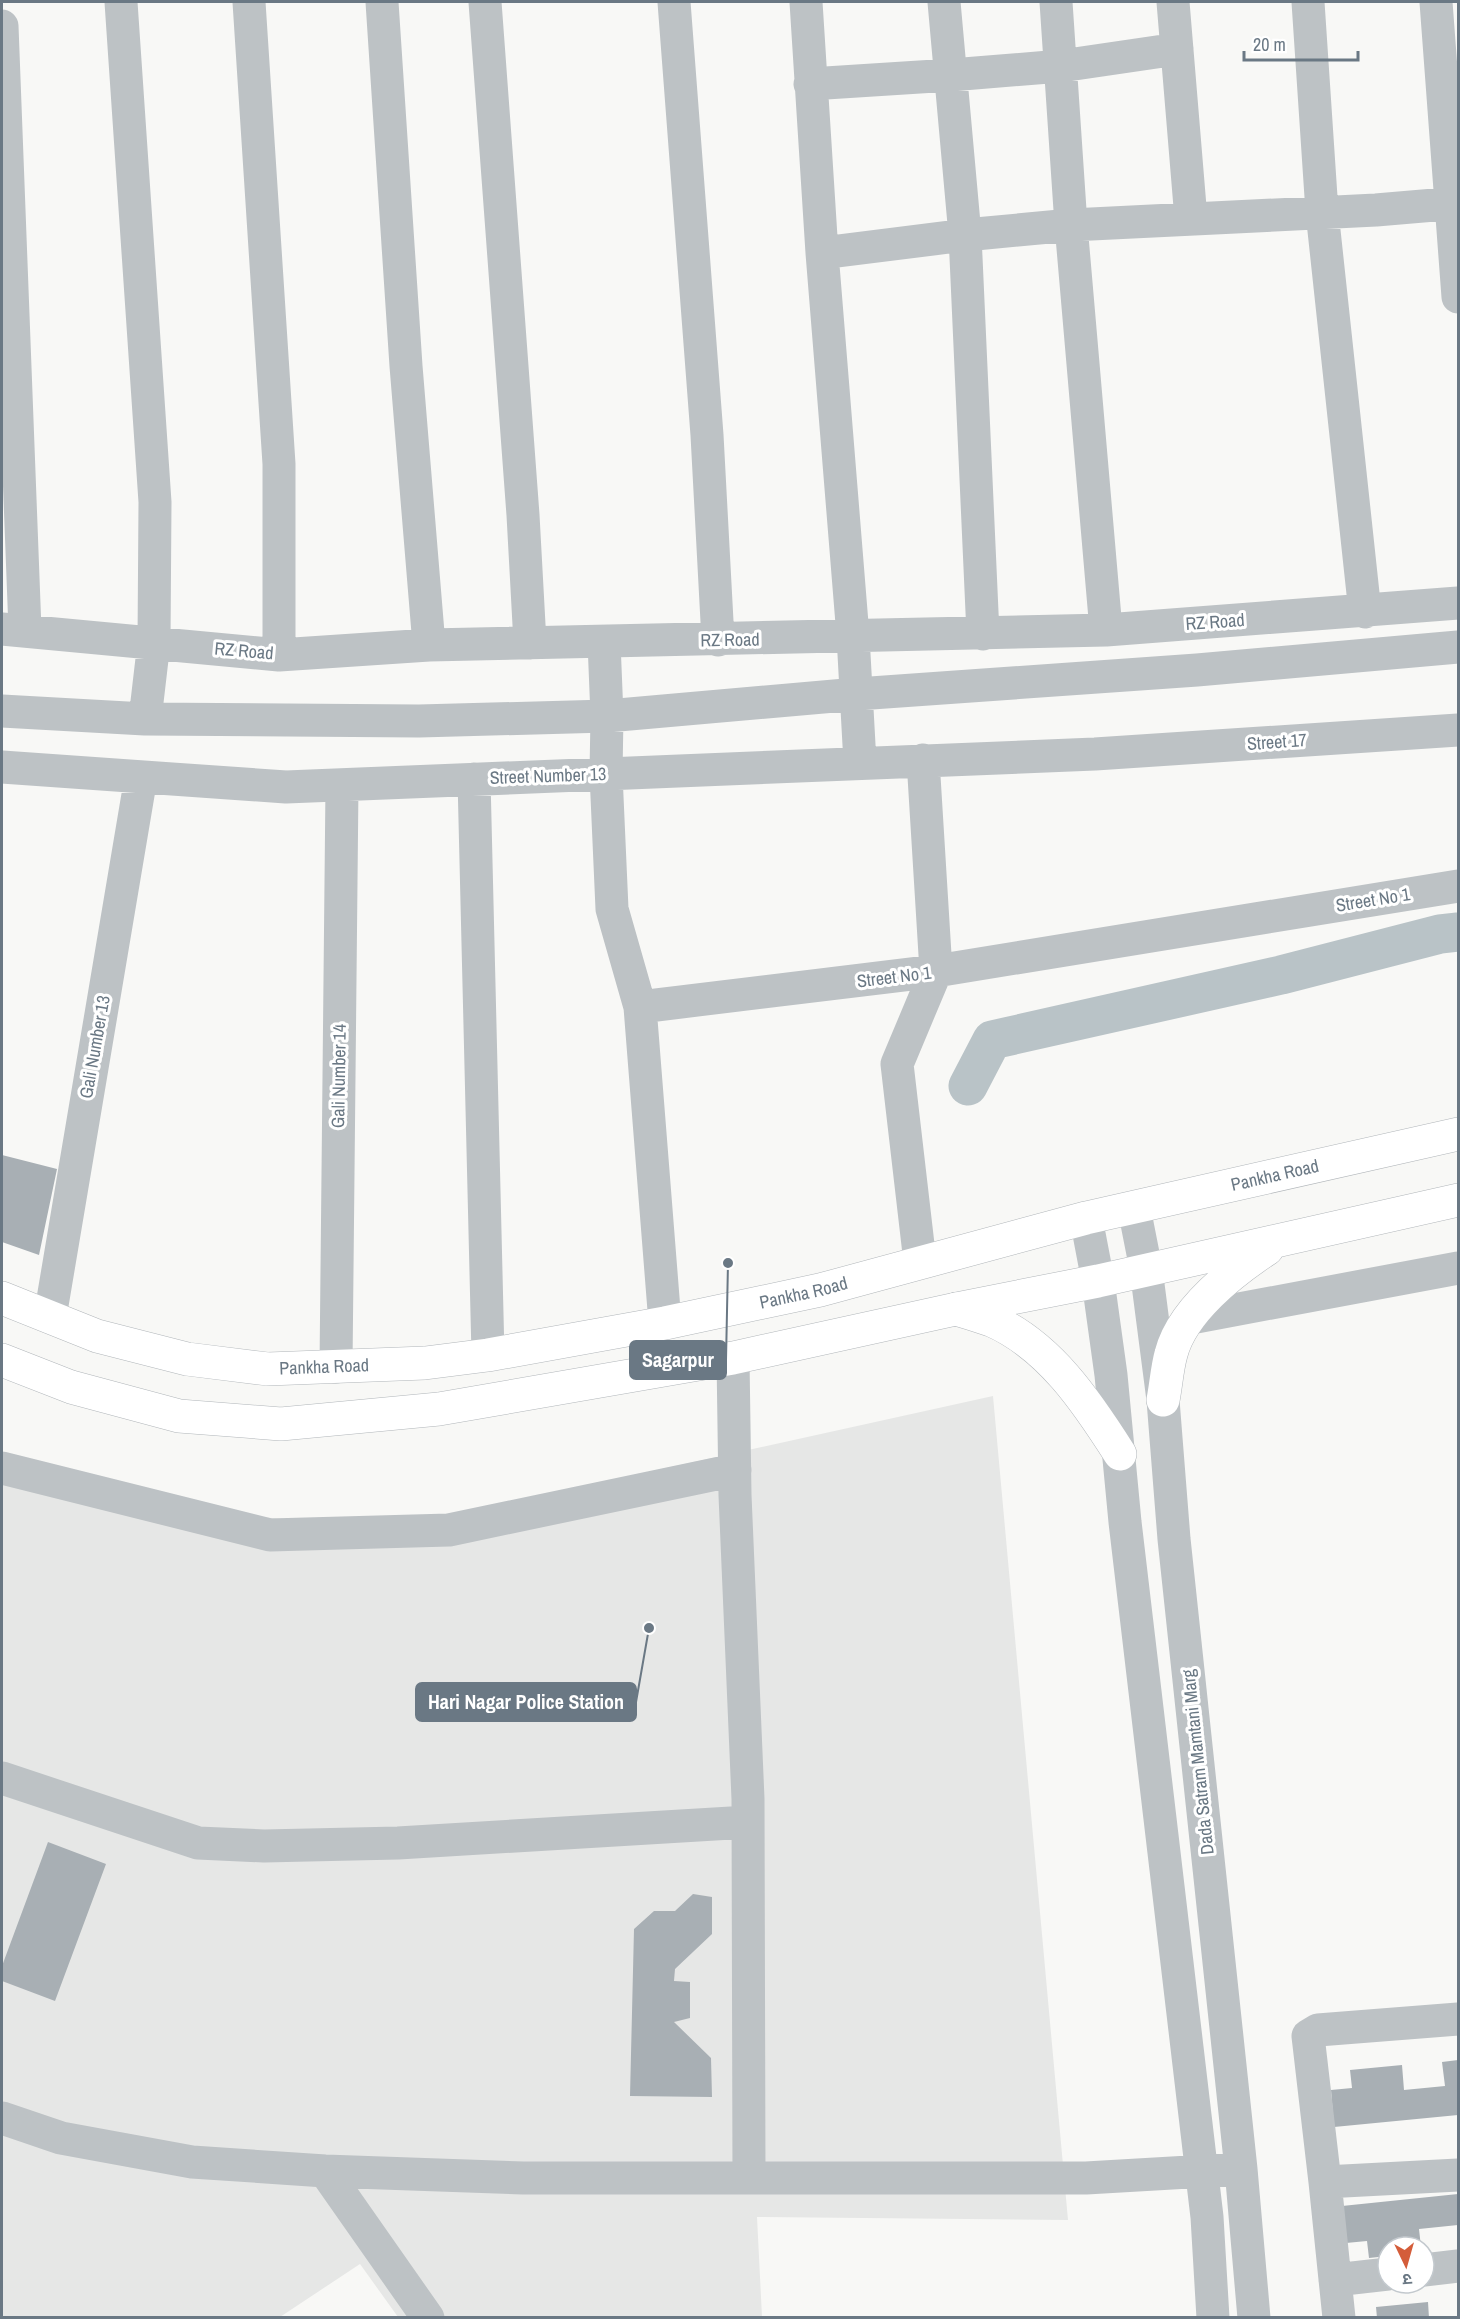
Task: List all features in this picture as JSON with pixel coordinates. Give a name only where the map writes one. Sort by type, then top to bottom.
[{"type":"main road","name":"Pankha Road","points":[[2,1298],[97,1336],[187,1359],[268,1369],[424,1363],[665,1323],[820,1290],[1086,1218],[1458,1134]]},
{"type":"main road","points":[[2,1360],[71,1387],[179,1416],[281,1424],[439,1409],[733,1358],[956,1309],[1098,1281],[1458,1200]]},
{"type":"main road","points":[[1163,1400],[1171,1353],[1178,1337],[1191,1318],[1222,1282],[1278,1241]]},
{"type":"main road","points":[[956,1309],[992,1321],[1017,1335],[1046,1358],[1072,1384],[1120,1454]]},
{"type":"street","points":[[121,2],[155,502],[154,642],[145,720]]},
{"type":"street","points":[[249,2],[279,464],[279,655]]},
{"type":"street","points":[[382,2],[406,366],[429,645]]},
{"type":"street","points":[[485,2],[523,515],[530,644]]},
{"type":"street","points":[[675,2],[707,435],[718,640]]},
{"type":"street","points":[[806,2],[822,253],[853,636],[860,763]]},
{"type":"street","points":[[944,2],[965,235],[983,633]]},
{"type":"street","points":[[1056,2],[1071,225],[1106,630]]},
{"type":"street","points":[[1173,2],[1191,219]]},
{"type":"street","points":[[1308,2],[1322,212],[1365,612]]},
{"type":"street","points":[[1436,2],[1455,203],[1458,297]]},
{"type":"street","points":[[2,26],[13,629]]},
{"type":"street","points":[[810,84],[1061,66],[1177,49]]},
{"type":"street","points":[[822,253],[965,235],[1071,225],[1455,203]]},
{"type":"street","name":"RZ Road","points":[[13,629],[279,655],[429,645],[1106,630],[1365,612],[1458,603]]},
{"type":"street","points":[[604,642],[607,716],[606,774],[612,909],[640,1007],[665,1323]]},
{"type":"street","points":[[2,711],[145,720],[419,721],[607,716],[857,694],[1197,670],[1458,647]]},
{"type":"street","name":"Street 17","points":[[1095,754],[1458,730]]},
{"type":"street","name":"Street Number 13","points":[[2,767],[286,787],[1095,754]]},
{"type":"street","points":[[920,1263],[897,1064],[936,971],[923,760]]},
{"type":"street","name":"Gali Number 13","points":[[50,1317],[141,777]]},
{"type":"street","points":[[474,779],[488,1354]]},
{"type":"street","name":"Gali Number 14","points":[[336,1367],[342,785]]},
{"type":"street","name":"Street No 1","points":[[640,1007],[936,971],[1458,886]]},
{"type":"street","name":"Dada Satram Mamtani Marg","points":[[1134,1208],[1146,1269],[1163,1400],[1174,1539],[1241,2169],[1254,2318]]},
{"type":"street","points":[[1086,1218],[1098,1281],[1120,1454],[1125,1522],[1207,2217],[1213,2318]]},
{"type":"street","points":[[1191,1318],[1458,1268]]},
{"type":"street","points":[[733,1358],[748,1821],[749,2178]]},
{"type":"street","points":[[2,1468],[270,1535],[449,1530],[735,1470]]},
{"type":"street","points":[[2,1778],[198,1843],[264,1846],[398,1843],[748,1821]]},
{"type":"street","points":[[1339,2318],[1308,2036],[1318,2030],[1458,2019]]},
{"type":"street","points":[[2,2118],[61,2138],[192,2162],[326,2172],[523,2178],[1086,2178],[1241,2169]]},
{"type":"street","points":[[326,2172],[428,2318]]},
{"type":"street","points":[[1325,2182],[1458,2175]]},
{"type":"street","points":[[1436,2269],[1458,2266]]},
{"type":"street","points":[[1335,2280],[1376,2275]]},
{"type":"shaded area","points":[[993,1396],[1068,2220],[757,2217],[762,2317],[398,2317],[360,2264],[280,2317],[2,2318],[2,1469],[163,1509],[394,1528]]},
{"type":"building","points":[[2,1155],[57,1169],[39,1255],[2,1242]]},
{"type":"building","points":[[48,1842],[106,1864],[55,2001],[2,1981],[2,1966]]},
{"type":"building","points":[[693,1894],[712,1897],[712,1934],[675,1969],[674,1981],[690,1982],[690,2018],[674,2022],[711,2058],[712,2097],[630,2096],[634,1929],[654,1911],[675,1911]]},
{"type":"building","points":[[1458,2060],[1458,2115],[1334,2127],[1331,2090],[1352,2088],[1350,2070],[1402,2065],[1404,2090],[1445,2086],[1442,2062]]},
{"type":"building","points":[[1458,2194],[1458,2225],[1419,2229],[1420,2235],[1376,2235],[1376,2257],[1369,2258],[1367,2241],[1346,2243],[1342,2206]]},
{"type":"building","points":[[1428,2302],[1429,2318],[1377,2318],[1376,2307]]},
{"type":"waterway","points":[[968,1086],[992,1040],[1281,975],[1440,934],[1458,932]]},
{"type":"place","name":"Sagarpur","points":[[728,1263]]},
{"type":"place","name":"Hari Nagar Police Station","points":[[649,1628]]}]
